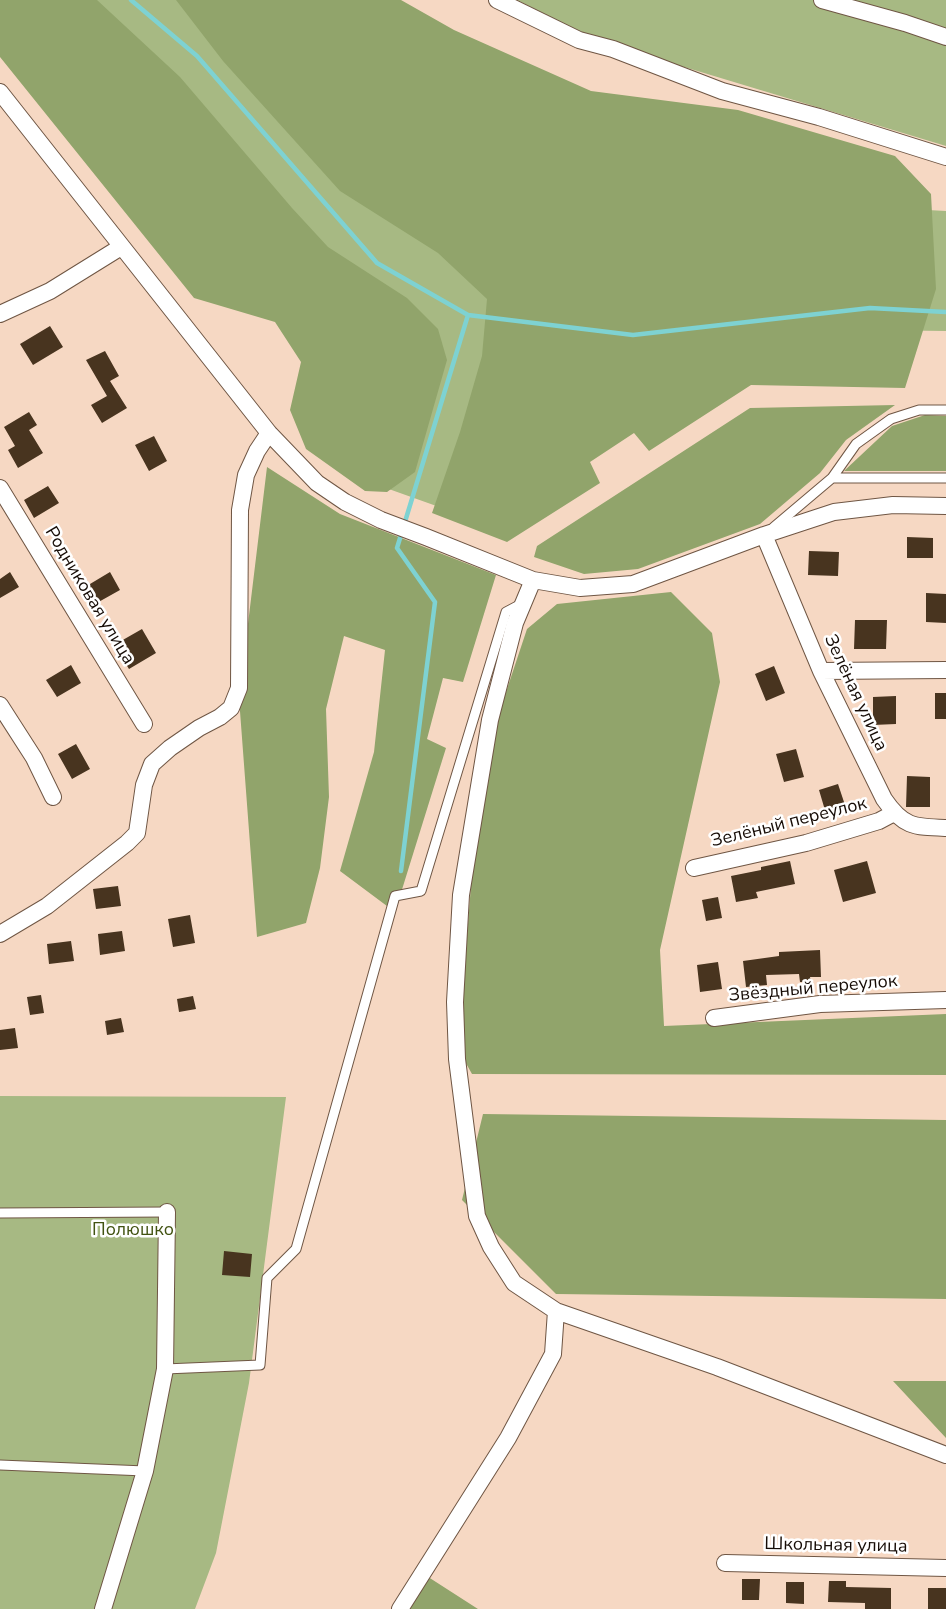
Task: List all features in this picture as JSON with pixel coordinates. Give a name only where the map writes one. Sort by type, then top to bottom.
[{"type":"street","points":[[497,0],[579,40],[613,49],[722,91],[819,117],[946,157]]},
{"type":"street","points":[[822,0],[905,23],[946,37]]},
{"type":"street","points":[[2,100],[269,433],[317,483],[345,502],[381,520],[426,536],[533,580],[580,588],[633,584],[834,512],[893,505],[946,506]]},
{"type":"street","points":[[0,314],[50,291],[121,247]]},
{"type":"street","points":[[0,934],[47,906],[127,843],[137,833],[144,785],[152,764],[170,748],[231,708],[239,688],[240,510],[246,474],[257,451],[269,433]]},
{"type":"street","name":"Родниковая улица","points":[[0,488],[144,724]]},
{"type":"street","name":"Зелёная улица","points":[[764,536],[821,670],[884,799],[894,813],[906,823],[923,828],[946,828]]},
{"type":"street","points":[[533,580],[515,623],[490,720],[461,895],[455,1002],[456,1059],[477,1216],[490,1247],[514,1283],[556,1311],[717,1367],[946,1455]]},
{"type":"street","points":[[821,670],[946,670]]},
{"type":"street","points":[[0,705],[34,758],[53,797]]},
{"type":"street","name":"Зелёный переулок","points":[[694,868],[806,843],[879,822],[894,813]]},
{"type":"street","name":"Звёздный переулок","points":[[714,1018],[820,1004],[946,1000]]},
{"type":"street","points":[[103,1609],[145,1470],[165,1369],[167,1212]]},
{"type":"street","points":[[400,1609],[508,1438],[553,1354],[556,1311]]},
{"type":"street","name":"Школьная улица","points":[[725,1563],[946,1568]]},
{"type":"lane","points":[[764,536],[832,478],[856,444],[891,419],[919,410],[946,410]]},
{"type":"lane","points":[[832,478],[946,478]]},
{"type":"lane","points":[[165,1369],[260,1365],[267,1278],[296,1249],[395,896],[421,891],[506,612],[523,603]]},
{"type":"lane","points":[[0,1213],[167,1212]]},
{"type":"lane","points":[[0,1465],[145,1470]]},
{"type":"green space","points":[[0,0],[97,0],[180,77],[292,208],[328,247],[407,298],[438,329],[447,360],[415,472],[387,492],[365,491],[306,449],[290,410],[301,362],[275,322],[194,298],[0,57]]},
{"type":"green space","points":[[53,0],[236,0],[890,208],[946,211],[946,331],[791,329],[456,513],[372,483],[347,393]]},
{"type":"green space","points":[[176,0],[401,0],[454,30],[591,91],[738,110],[895,156],[931,194],[936,289],[905,388],[751,385],[649,451],[634,433],[590,462],[600,483],[507,542],[432,513],[460,432],[482,356],[487,299],[438,253],[340,191],[223,61]]},
{"type":"green space","points":[[517,0],[946,0],[946,146],[598,41]]},
{"type":"green space","points":[[895,405],[846,440],[820,473],[760,524],[638,569],[584,574],[534,557],[537,546],[750,408]]},
{"type":"green space","points":[[925,415],[946,416],[946,471],[844,471],[892,426]]},
{"type":"green space","points":[[267,467],[340,514],[496,575],[463,682],[443,678],[427,739],[446,748],[395,912],[340,871],[374,752],[385,650],[344,636],[326,709],[329,797],[320,868],[306,923],[257,937],[239,698]]},
{"type":"green space","points":[[671,592],[712,633],[720,682],[660,950],[664,1026],[946,1014],[946,1075],[472,1074],[458,1049],[472,873],[499,713],[527,629],[557,604]]},
{"type":"green space","name":"Полюшко","points":[[0,1096],[286,1097],[249,1383],[216,1553],[195,1609],[0,1609]]},
{"type":"green space","points":[[483,1114],[946,1120],[946,1299],[556,1294],[462,1200]]},
{"type":"green space","points":[[893,1381],[946,1381],[946,1438]]},
{"type":"green space","points":[[422,1573],[478,1609],[391,1609]]},
{"type":"building","points":[[50,326],[63,347],[33,365],[20,344]]},
{"type":"building","points":[[105,351],[119,376],[110,381],[127,408],[102,423],[91,405],[107,396],[86,360]]},
{"type":"building","points":[[29,412],[37,425],[29,430],[43,453],[18,468],[8,450],[15,446],[4,427]]},
{"type":"building","points":[[154,436],[167,461],[149,471],[135,445]]},
{"type":"building","points":[[48,486],[59,503],[34,518],[24,500]]},
{"type":"building","points":[[907,537],[933,538],[933,558],[907,558]]},
{"type":"building","points":[[809,551],[839,552],[838,576],[808,575]]},
{"type":"building","points":[[10,572],[19,587],[0,598],[0,579]]},
{"type":"building","points":[[110,572],[120,590],[95,604],[85,587]]},
{"type":"building","points":[[926,593],[946,594],[946,623],[926,622]]},
{"type":"building","points":[[855,620],[887,620],[886,649],[854,649]]},
{"type":"building","points":[[142,629],[156,653],[129,669],[114,645]]},
{"type":"building","points":[[71,665],[81,683],[57,697],[46,680]]},
{"type":"building","points":[[774,666],[785,693],[766,701],[755,674]]},
{"type":"building","points":[[935,693],[946,693],[946,719],[935,719]]},
{"type":"building","points":[[896,696],[896,724],[873,725],[873,697]]},
{"type":"building","points":[[76,744],[90,769],[72,779],[58,754]]},
{"type":"building","points":[[796,749],[804,777],[784,782],[776,754]]},
{"type":"building","points":[[907,776],[930,777],[930,807],[906,807]]},
{"type":"building","points":[[838,784],[847,811],[827,817],[819,790]]},
{"type":"building","points":[[790,861],[795,884],[756,892],[758,898],[736,902],[731,876],[761,870],[761,867]]},
{"type":"building","points":[[867,861],[876,893],[843,902],[834,870]]},
{"type":"building","points":[[118,886],[121,906],[96,909],[93,889]]},
{"type":"building","points":[[718,897],[722,918],[706,921],[702,900]]},
{"type":"building","points":[[190,915],[195,943],[173,947],[168,919]]},
{"type":"building","points":[[122,931],[125,951],[100,955],[98,934]]},
{"type":"building","points":[[71,941],[74,961],[49,964],[47,944]]},
{"type":"building","points":[[820,950],[821,977],[810,977],[811,982],[800,982],[799,974],[766,975],[767,985],[746,987],[743,961],[779,956],[779,952]]},
{"type":"building","points":[[718,962],[722,989],[700,992],[697,965]]},
{"type":"building","points":[[41,995],[44,1013],[30,1015],[27,997]]},
{"type":"building","points":[[193,996],[196,1009],[179,1012],[177,999]]},
{"type":"building","points":[[121,1018],[124,1032],[107,1035],[105,1021]]},
{"type":"building","points":[[15,1028],[18,1048],[0,1050],[0,1030]]},
{"type":"building","points":[[224,1251],[252,1254],[250,1277],[222,1275]]},
{"type":"building","points":[[742,1579],[760,1579],[759,1600],[742,1600]]},
{"type":"building","points":[[829,1581],[846,1581],[846,1587],[891,1588],[891,1609],[865,1609],[865,1603],[828,1602]]},
{"type":"building","points":[[786,1582],[804,1582],[804,1604],[786,1603]]},
{"type":"building","points":[[928,1588],[946,1588],[946,1609],[928,1609]]},
{"type":"waterway","points":[[131,0],[197,56],[377,263],[468,315],[397,548],[435,602],[401,871]]},
{"type":"waterway","points":[[468,315],[633,335],[870,308],[946,312]]}]
